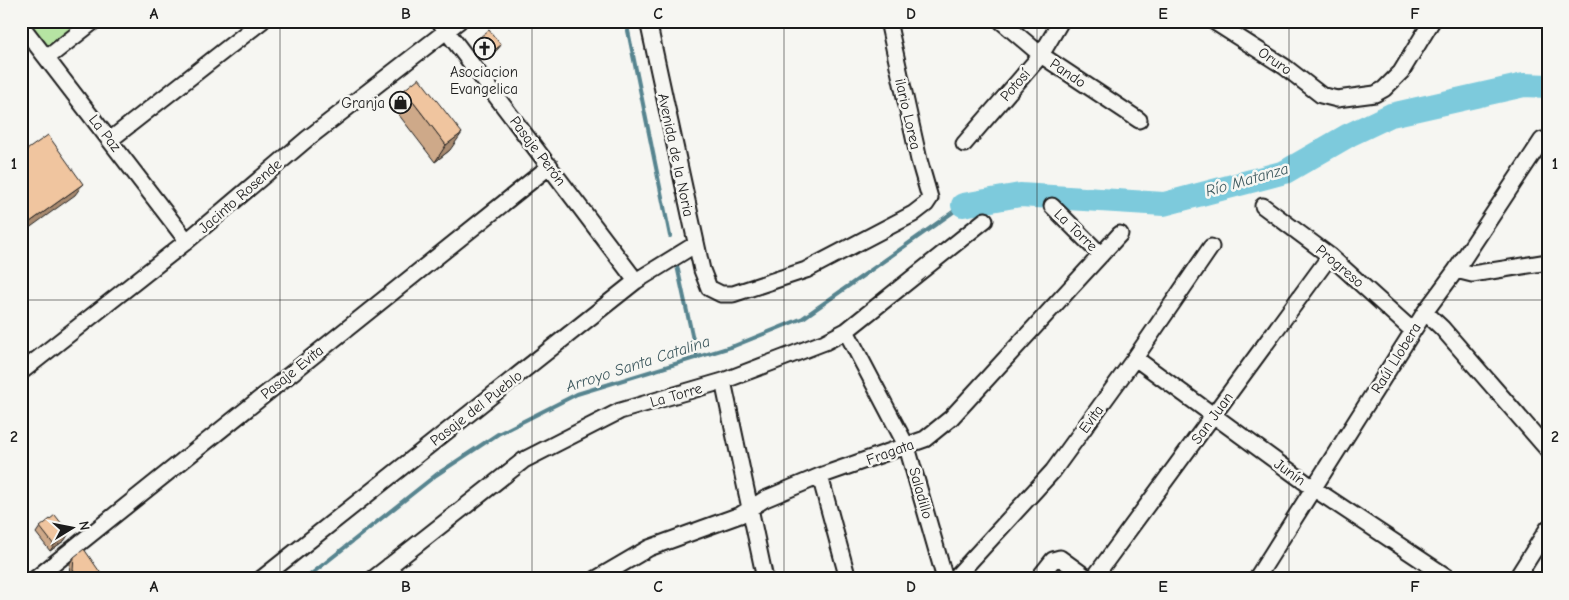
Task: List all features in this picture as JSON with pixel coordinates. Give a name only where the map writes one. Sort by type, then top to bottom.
[{"type":"street","points":[[47,58],[94,21]]},
{"type":"street","points":[[110,140],[262,21]]},
{"type":"street","name":"Jacinto Rosende","points":[[21,372],[187,241],[443,26],[459,21]]},
{"type":"street","name":"Avenida de la Noria","points":[[648,21],[696,244],[709,288]]},
{"type":"street","name":"ilario Lorea","points":[[709,288],[721,294],[733,294],[806,270],[850,248],[926,204],[930,198],[929,191],[919,160],[888,21]]},
{"type":"street","name":"Pando","points":[[1001,21],[1041,55],[1139,120]]},
{"type":"street","name":"Potosí","points":[[964,144],[1041,55],[1061,21]]},
{"type":"street","name":"Oruro","points":[[1213,21],[1285,67],[1321,95],[1337,99],[1375,94],[1384,88],[1402,72],[1431,22]]},
{"type":"street","name":"La Paz","points":[[21,25],[187,241]]},
{"type":"street","name":"Pasaje Perón","points":[[443,26],[636,281]]},
{"type":"street","name":"Raúl Llobera","points":[[1256,579],[1425,312],[1456,270],[1542,140]]},
{"type":"street","name":"Pasaje Evita","points":[[34,579],[550,166]]},
{"type":"street","name":"La Torre","points":[[1052,206],[1101,254]]},
{"type":"street","name":"Progreso","points":[[1263,206],[1330,256],[1413,331]]},
{"type":"street","name":"La Torre","points":[[373,579],[524,460],[620,411],[723,381],[825,342],[846,331],[984,220]]},
{"type":"street","name":"Fragata","points":[[596,579],[649,548],[750,509],[765,499],[820,476],[907,447],[925,439],[951,418],[1120,234]]},
{"type":"street","name":"Pasaje del Pueblo","points":[[261,579],[636,281],[696,244]]},
{"type":"street","name":"Evita","points":[[954,579],[1053,471],[1135,358],[1211,247]]},
{"type":"street","name":"San Juan","points":[[1093,579],[1330,256]]},
{"type":"street","points":[[1456,270],[1472,274],[1548,262]]},
{"type":"street","points":[[1425,312],[1442,328],[1548,450]]},
{"type":"street","name":"Saladillo","points":[[846,331],[907,447],[946,579]]},
{"type":"street","name":"Junín","points":[[1135,358],[1213,417],[1313,488],[1450,579]]},
{"type":"street","points":[[723,381],[765,579]]},
{"type":"street","points":[[820,476],[848,579]]},
{"type":"street","points":[[1516,579],[1548,528]]},
{"type":"street","points":[[1038,579],[1053,560],[1060,558],[1089,579]]},
{"type":"street","points":[[389,566],[398,579]]},
{"type":"green space","points":[[24,21],[87,21],[46,52]]},
{"type":"building","points":[[489,30],[501,45],[488,55],[476,40]]},
{"type":"building","points":[[419,78],[462,133],[446,145],[404,90]]},
{"type":"building","points":[[48,135],[83,184],[23,227],[29,235],[21,241],[21,154]]},
{"type":"building","points":[[55,515],[69,533],[54,545],[40,527]]},
{"type":"building","points":[[84,549],[104,578],[80,579],[73,570],[74,557]]},
{"type":"waterway","points":[[626,21],[670,236]]},
{"type":"waterway","name":"Río Matanza","points":[[963,205],[1020,195],[1164,204],[1285,172],[1349,135],[1391,115],[1524,85],[1548,86]]},
{"type":"waterway","name":"Arroyo Santa Catalina","points":[[305,579],[436,475],[498,434],[577,394],[734,346],[803,318],[963,205]]},
{"type":"waterway","points":[[676,261],[697,358]]},
{"type":"place","name":"Asociacion Evangelica","points":[[484,49]]},
{"type":"place","name":"Granja","points":[[401,103]]}]
